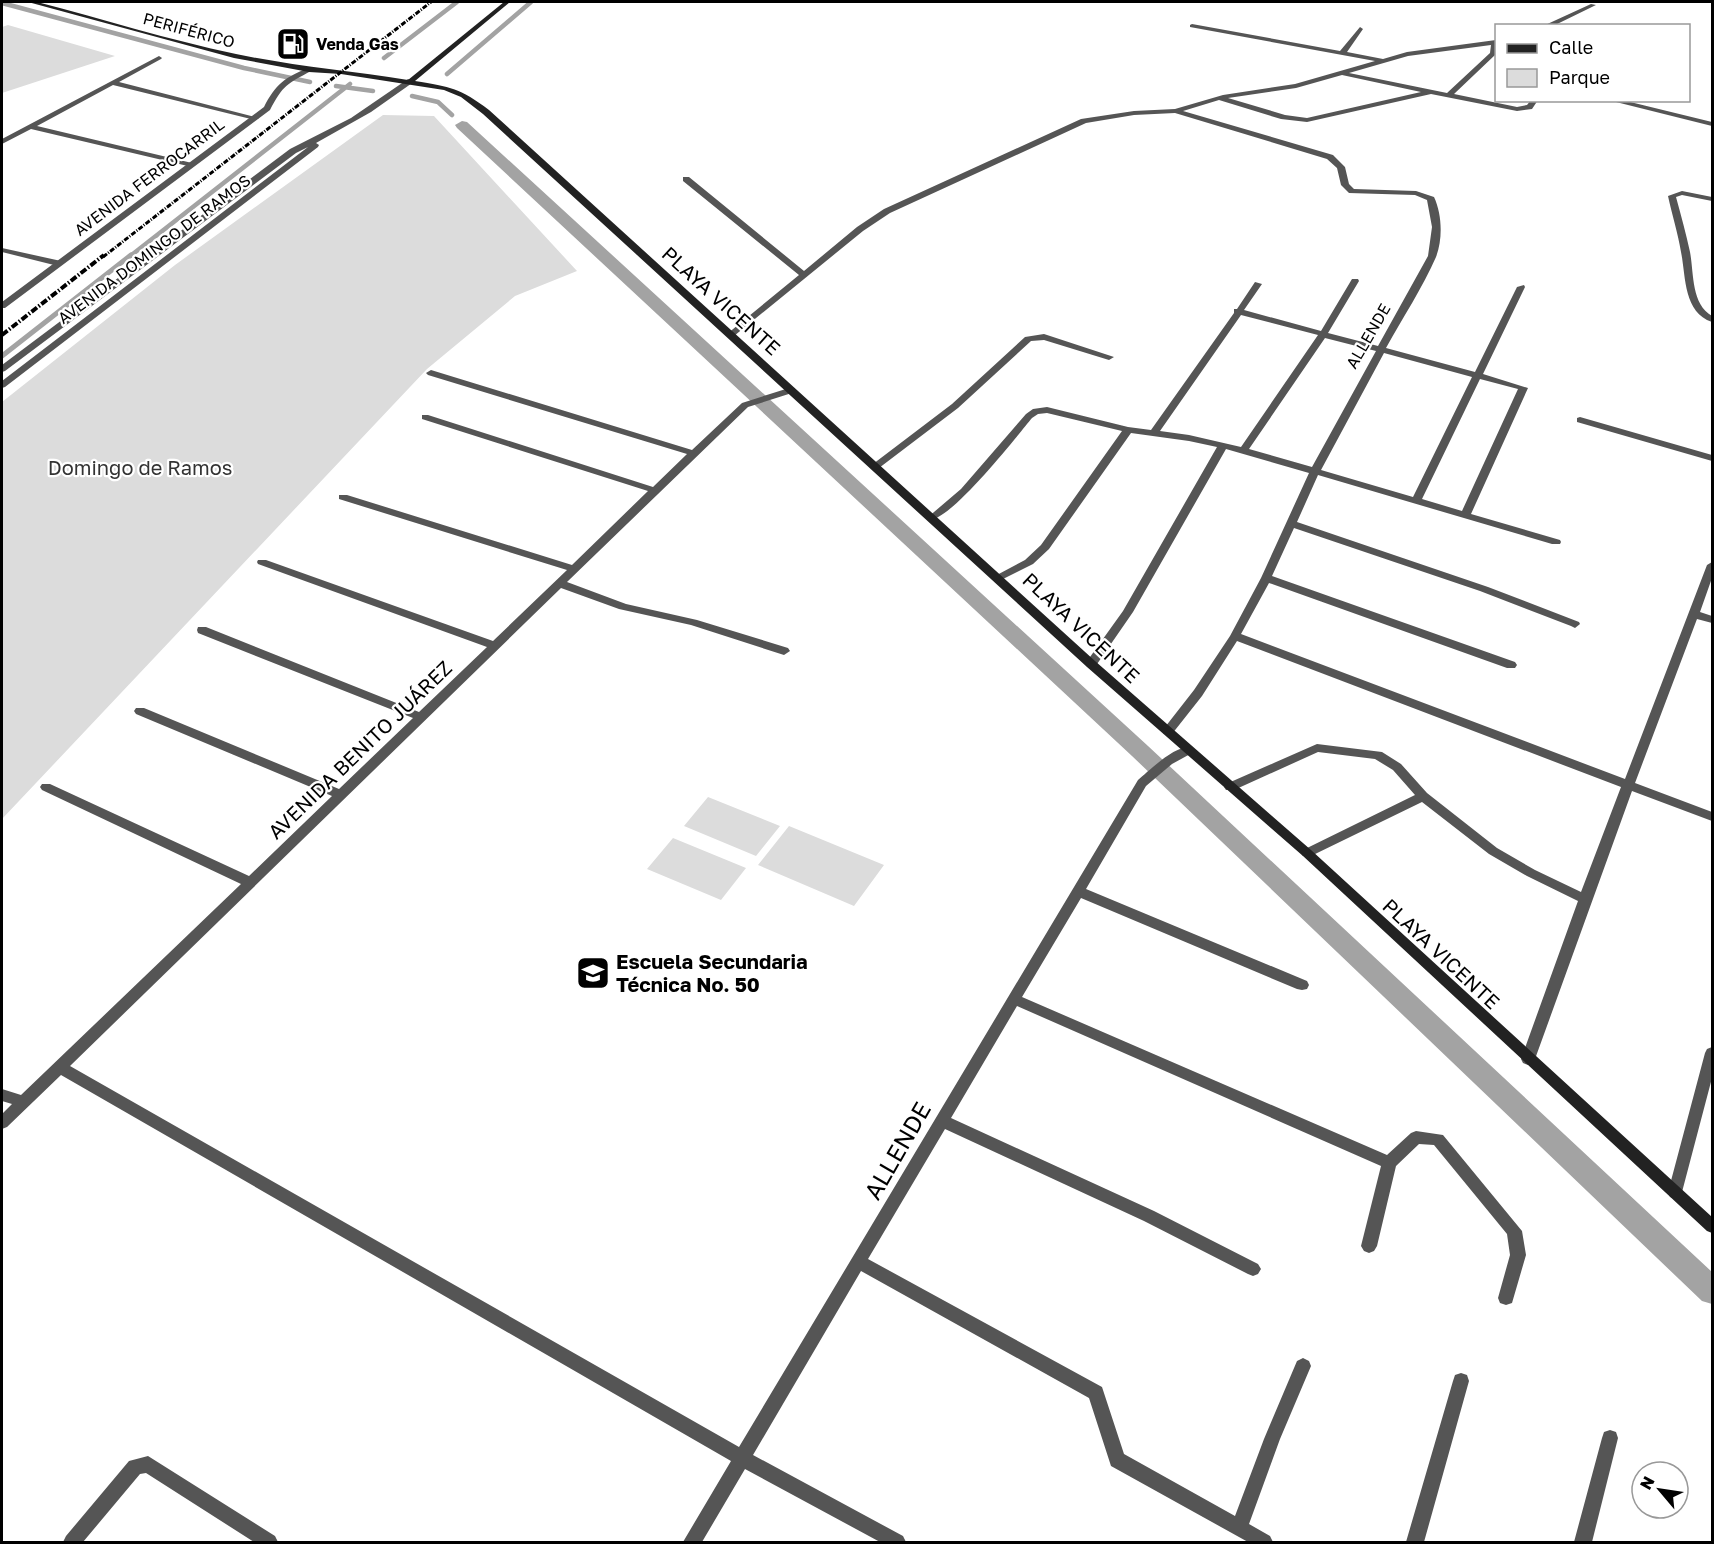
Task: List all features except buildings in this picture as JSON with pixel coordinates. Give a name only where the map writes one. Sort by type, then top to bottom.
[{"type":"main road","name":"PERIFÉRICO","points":[[31,2],[234,56],[309,70],[411,81]]},
{"type":"main road","name":"PERIFÉRICO","points":[[58,2],[244,51],[341,72]]},
{"type":"main road","points":[[411,81],[507,2]]},
{"type":"main road","name":"PLAYA VICENTE","points":[[411,81],[456,91],[486,111],[1091,664],[1307,854],[1528,1059],[1713,1226]]},
{"type":"street","points":[[1550,24],[1593,5]]},
{"type":"street","points":[[1192,26],[1383,60]]},
{"type":"street","points":[[1343,52],[1360,29]]},
{"type":"street","points":[[731,334],[860,229],[887,211],[1084,121],[1108,116],[1175,111],[1219,98],[1296,86],[1343,74],[1383,60],[1495,42]]},
{"type":"street","points":[[1450,94],[1492,54],[1495,45]]},
{"type":"street","points":[[2,142],[159,58]]},
{"type":"street","name":"AVENIDA FERROCARRIL","points":[[2,306],[255,118],[267,108],[272,92],[279,86],[309,70]]},
{"type":"street","points":[[1343,74],[1517,109],[1529,107],[1533,102]]},
{"type":"street","name":"AVENIDA DOMINGO DE RAMOS","points":[[2,369],[201,218],[293,152],[325,137],[386,100],[411,81]]},
{"type":"street","points":[[112,83],[255,118]]},
{"type":"street","points":[[1219,98],[1284,117],[1307,120],[1433,91]]},
{"type":"street","points":[[1618,102],[1713,124]]},
{"type":"street","name":"ALLENDE","points":[[1168,731],[1198,693],[1235,636],[1266,578],[1316,471],[1432,256],[1437,216],[1431,199],[1416,194],[1352,190],[1345,185],[1341,167],[1330,157],[1175,111]]},
{"type":"street","points":[[30,127],[189,165]]},
{"type":"street","name":"AVENIDA DOMINGO DE RAMOS","points":[[2,385],[306,154],[325,137]]},
{"type":"street","points":[[686,179],[804,275]]},
{"type":"street","points":[[1713,199],[1682,193],[1672,196],[1686,254],[1688,280],[1703,315],[1713,319]]},
{"type":"street","points":[[201,218],[215,221]]},
{"type":"street","points":[[2,250],[58,264]]},
{"type":"street","points":[[1243,450],[1324,333],[1355,281]]},
{"type":"street","points":[[1154,433],[1258,284]]},
{"type":"street","points":[[1416,501],[1521,287]]},
{"type":"street","points":[[1237,311],[1479,374],[1523,388],[1465,516]]},
{"type":"street","points":[[876,466],[955,406],[1028,339],[1044,337],[1110,357]]},
{"type":"street","points":[[431,373],[692,453]]},
{"type":"street","name":"AVENIDA BENITO JUÁREZ","points":[[2,1123],[561,584],[692,453],[745,405],[792,390]]},
{"type":"street","points":[[932,518],[965,491],[1036,411],[1047,410],[1128,430],[1243,450],[1556,542]]},
{"type":"street","points":[[425,417],[654,490]]},
{"type":"street","points":[[1580,420],[1713,458]]},
{"type":"street","points":[[999,578],[1029,562],[1045,546],[1128,430]]},
{"type":"street","points":[[1091,664],[1128,612],[1223,445]]},
{"type":"street","points":[[343,497],[574,569]]},
{"type":"street","points":[[1292,524],[1484,589],[1575,624]]},
{"type":"street","points":[[262,562],[495,646]]},
{"type":"street","points":[[1528,1059],[1585,899],[1713,565]]},
{"type":"street","points":[[1266,578],[1511,665]]},
{"type":"street","points":[[561,584],[623,607],[693,622],[784,651]]},
{"type":"street","points":[[1695,614],[1713,621]]},
{"type":"street","points":[[202,630],[421,717]]},
{"type":"street","points":[[1235,636],[1713,817]]},
{"type":"street","points":[[140,711],[341,795]]},
{"type":"street","points":[[1230,787],[1317,748],[1378,755],[1396,767],[1423,796],[1493,850],[1531,873],[1585,899]]},
{"type":"street","name":"ALLENDE","points":[[692,1542],[1142,783],[1168,761],[1188,750]]},
{"type":"street","points":[[46,787],[251,883]]},
{"type":"street","points":[[1307,854],[1423,796]]},
{"type":"street","points":[[1077,891],[1302,985]]},
{"type":"street","points":[[1014,999],[1389,1162]]},
{"type":"street","points":[[1675,1192],[1713,1053]]},
{"type":"street","points":[[60,1067],[742,1458],[897,1542]]},
{"type":"street","points":[[2,1095],[23,1102]]},
{"type":"street","points":[[942,1121],[1149,1216],[1253,1269]]},
{"type":"street","points":[[1369,1246],[1389,1162],[1416,1137],[1438,1139],[1514,1231],[1518,1255],[1506,1298]]},
{"type":"street","points":[[859,1262],[1096,1393],[1117,1460],[1264,1542]]},
{"type":"street","points":[[1239,1529],[1272,1439],[1303,1366]]},
{"type":"street","points":[[1415,1542],[1461,1381]]},
{"type":"street","points":[[1583,1542],[1610,1438]]},
{"type":"street","points":[[72,1542],[135,1467],[148,1464],[269,1542]]},
{"type":"green space","points":[[8,25],[115,56],[2,93],[2,27]]},
{"type":"green space","name":"Domingo de Ramos","points":[[383,115],[434,116],[577,271],[515,296],[427,369],[2,819],[2,402],[175,265]]},
{"type":"green space","points":[[708,797],[780,826],[756,856],[684,826]]},
{"type":"green space","points":[[789,826],[884,865],[854,906],[758,865]]},
{"type":"green space","points":[[673,838],[746,868],[721,900],[647,869]]},
{"type":"waterway","points":[[384,58],[457,2]]},
{"type":"waterway","points":[[447,74],[531,2]]},
{"type":"waterway","points":[[2,3],[244,68],[310,82]]},
{"type":"waterway","points":[[346,87],[350,84]]},
{"type":"waterway","points":[[336,86],[346,87]]},
{"type":"waterway","points":[[129,257],[346,87]]},
{"type":"waterway","points":[[346,87],[373,91]]},
{"type":"waterway","points":[[412,96],[438,102],[452,115]]},
{"type":"waterway","points":[[462,125],[1140,751],[1712,1291]]},
{"type":"waterway","points":[[2,356],[131,255]]},
{"type":"railway","points":[[103,257],[431,2]]},
{"type":"railway","points":[[2,335],[104,255]]},
{"type":"place","name":"Venda Gas","points":[[293,44]]},
{"type":"place","name":"Escuela Secundaria Técnica No. 50","points":[[593,973]]}]
